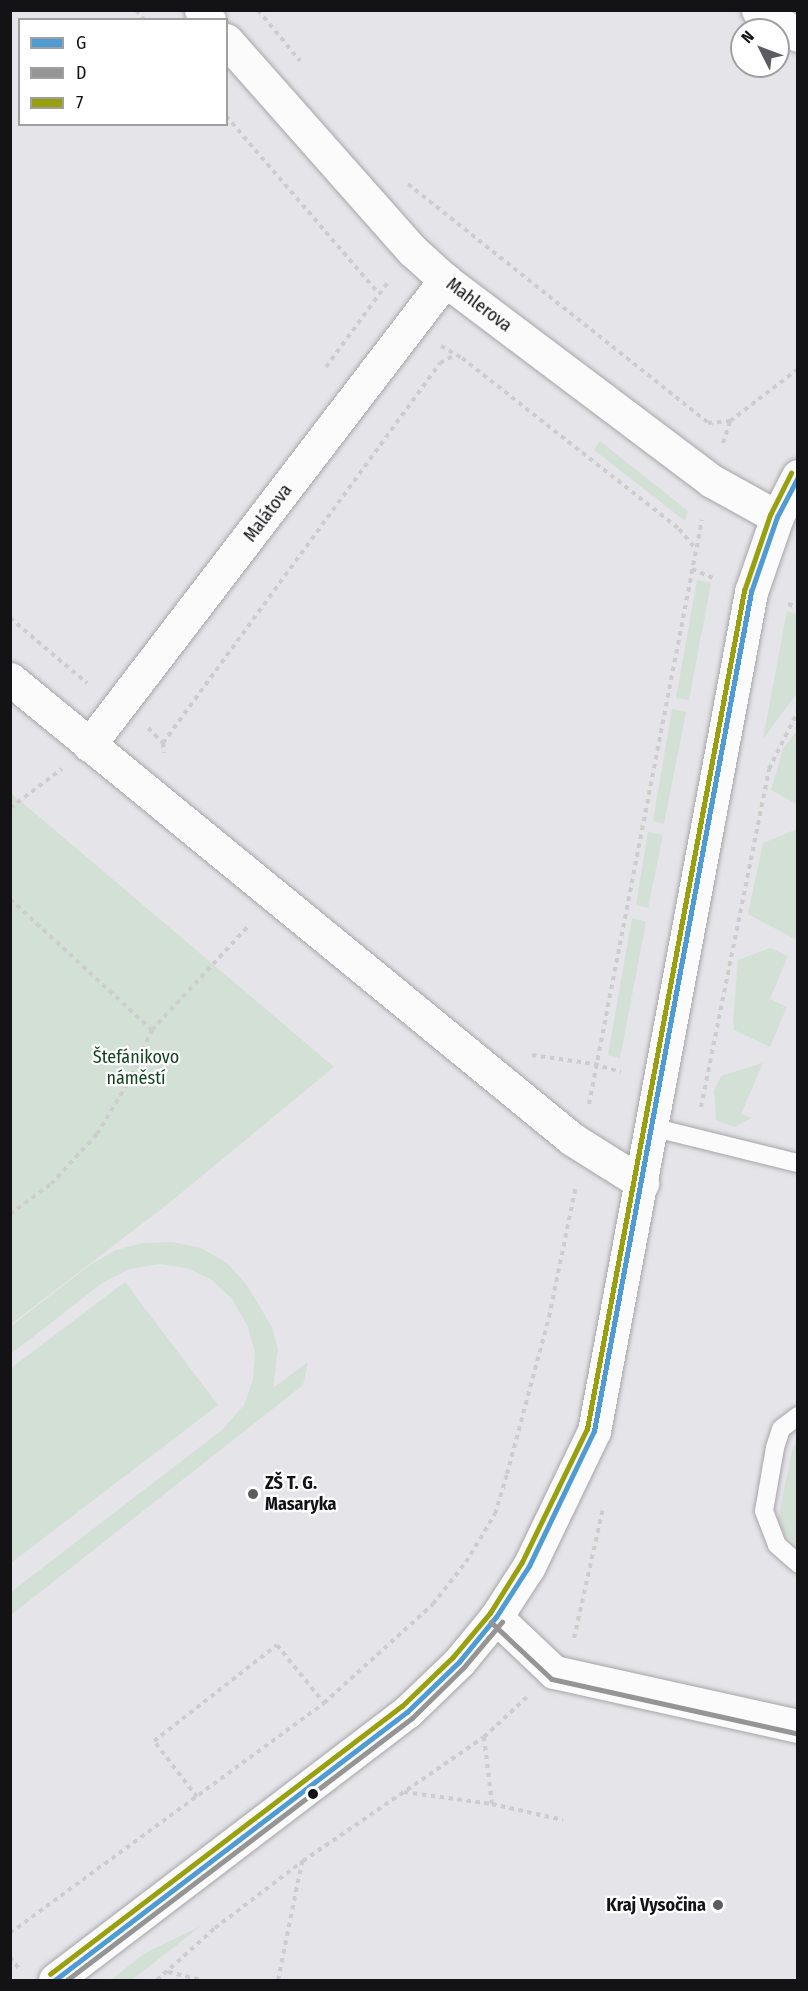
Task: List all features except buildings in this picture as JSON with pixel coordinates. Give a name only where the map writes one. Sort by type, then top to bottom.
[{"type":"street","points":[[758,10],[798,35]]},
{"type":"street","name":"Mahlerova","points":[[228,42],[413,251],[445,280],[712,481],[787,523]]},
{"type":"street","name":"Malátova","points":[[89,745],[445,280]]},
{"type":"street","points":[[55,1980],[407,1712],[459,1662],[496,1617],[529,1566],[594,1431],[751,592],[787,523],[798,476]]},
{"type":"street","points":[[10,679],[584,1148],[642,1183]]},
{"type":"street","points":[[496,1617],[554,1672],[798,1726]]},
{"type":"lane","points":[[651,1127],[798,1163]]},
{"type":"lane","points":[[798,1416],[781,1429],[764,1511],[777,1545],[798,1563]]},
{"type":"path","points":[[228,118],[378,293]]},
{"type":"path","points":[[444,213],[708,423],[730,421],[798,369]]},
{"type":"path","points":[[10,1933],[324,1703],[433,1604],[466,1562],[495,1514],[549,1317],[584,1148],[594,1064],[695,548],[679,529],[462,358],[453,356],[440,363],[163,743]]},
{"type":"path","points":[[10,618],[87,684],[97,685]]},
{"type":"path","points":[[706,1093],[769,769],[798,711]]},
{"type":"path","points":[[10,808],[89,745]]},
{"type":"path","points":[[10,1214],[51,1184],[97,1134],[128,1083],[152,1030],[245,931],[271,892]]},
{"type":"path","points":[[10,899],[152,1030]]},
{"type":"path","points":[[197,1797],[154,1741],[277,1645],[324,1703]]},
{"type":"path","points":[[157,1980],[216,1928],[303,1861],[483,1737],[554,1672]]},
{"type":"path","points":[[483,1737],[492,1804]]},
{"type":"path","points":[[404,1792],[492,1804],[563,1820]]},
{"type":"path","points":[[278,1980],[303,1861]]},
{"type":"path","points":[[168,1972],[202,1980]]},
{"type":"green space","points":[[600,441],[688,511],[685,521],[594,450]]},
{"type":"green space","points":[[697,580],[711,583],[689,700],[676,698]]},
{"type":"green space","points":[[787,611],[797,615],[797,693],[763,739]]},
{"type":"green space","points":[[672,709],[686,712],[664,824],[653,821]]},
{"type":"green space","points":[[797,731],[797,804],[771,790],[783,749]]},
{"type":"green space","name":"Štefánikovo náměstí","points":[[11,793],[334,1067],[169,1203],[11,1324]]},
{"type":"green space","points":[[797,829],[798,934],[795,939],[748,914],[763,843]]},
{"type":"green space","points":[[648,832],[663,835],[648,908],[636,905]]},
{"type":"green space","points":[[632,918],[646,922],[620,1058],[608,1055]]},
{"type":"green space","points":[[770,948],[788,956],[770,999],[787,1007],[770,1047],[734,1030],[733,1021],[738,960]]},
{"type":"green space","points":[[763,1063],[741,1114],[751,1118],[735,1127],[716,1120],[714,1091],[721,1076]]},
{"type":"green space","points":[[172,1242],[201,1248],[227,1263],[246,1284],[272,1327],[278,1349],[273,1388],[308,1362],[303,1385],[11,1615],[11,1592],[222,1430],[244,1405],[253,1379],[255,1353],[248,1327],[233,1300],[212,1280],[187,1268],[160,1264],[129,1269],[102,1283],[11,1354],[11,1326],[90,1265],[116,1250],[143,1243]]},
{"type":"green space","points":[[125,1282],[218,1405],[11,1563],[11,1368]]},
{"type":"green space","points":[[797,1442],[797,1545],[784,1533],[778,1520],[792,1450]]},
{"type":"green space","points":[[201,1926],[132,1980],[111,1980],[145,1953]]},
{"type":"transit line","name":"7","points":[[50,1974],[402,1706],[453,1657],[490,1613],[522,1562],[587,1429],[744,591],[770,515],[791,473]]},
{"type":"transit line","name":"G","points":[[55,1980],[407,1712],[459,1662],[496,1617],[529,1566],[594,1431],[751,592],[777,517],[798,477]]},
{"type":"transit line","name":"D","points":[[491,1622],[552,1679],[796,1733]]},
{"type":"transit line","name":"D","points":[[67,1980],[412,1718],[464,1667],[502,1622]]},
{"type":"place","name":"ZŠ T. G. Masaryka","points":[[253,1494]]},
{"type":"place","name":"Kraj Vysočina","points":[[718,1905]]}]
